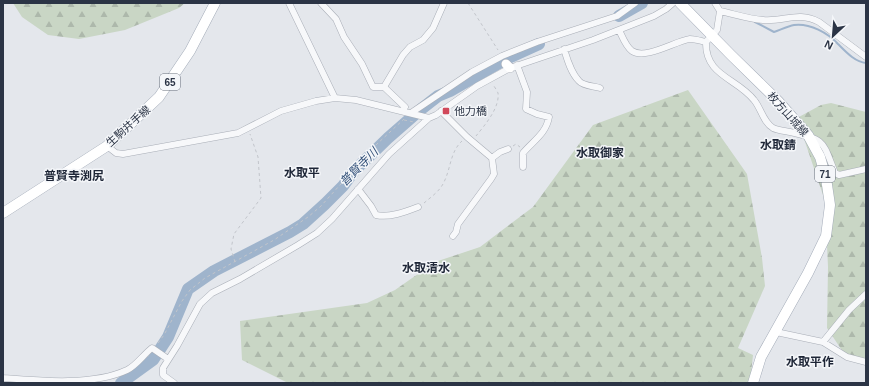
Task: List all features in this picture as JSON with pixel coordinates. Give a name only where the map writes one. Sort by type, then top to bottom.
[{"type":"main road","name":"生駒井手線","points":[[4,210],[107,146],[159,98],[190,51],[215,3]]},
{"type":"main road","name":"枚方山城線","points":[[680,3],[709,38],[778,101],[808,135],[820,157],[826,178],[830,204],[826,236],[808,273],[761,357],[753,383]]},
{"type":"street","points":[[289,3],[334,98]]},
{"type":"street","points":[[321,3],[336,19],[344,36],[362,64],[374,87],[384,87],[405,107],[402,111]]},
{"type":"street","points":[[384,87],[403,55],[410,47],[423,40],[433,28],[444,3]]},
{"type":"street","points":[[174,383],[163,375],[166,357],[177,346],[200,304],[212,293],[298,245],[317,232],[332,219],[389,154],[421,124],[457,99],[490,79],[537,42],[618,16],[634,3]]},
{"type":"street","points":[[412,114],[472,72],[509,64],[564,49],[654,16],[673,3]]},
{"type":"street","points":[[715,3],[720,11],[717,30],[709,38],[706,51],[714,68],[719,74],[753,99],[760,108],[767,123],[774,128],[808,135],[819,139],[824,146],[835,173],[839,175],[866,169]]},
{"type":"street","points":[[720,11],[764,20],[804,16],[812,18],[866,57]]},
{"type":"street","points":[[619,30],[631,51],[636,52],[658,51],[673,44],[691,39],[709,38]]},
{"type":"street","points":[[564,49],[570,66],[579,82],[600,88]]},
{"type":"street","points":[[509,64],[527,92],[526,109],[549,117],[548,124],[543,133],[523,153],[523,168]]},
{"type":"street","points":[[107,146],[116,152],[123,154],[238,132],[281,111],[316,101],[334,98],[356,100],[429,118]]},
{"type":"street","points":[[441,111],[467,137],[492,158],[494,174],[492,179],[458,224],[456,232],[453,236]]},
{"type":"street","points":[[492,158],[500,152],[508,149]]},
{"type":"street","points":[[358,189],[376,214],[386,215],[405,212],[418,207]]},
{"type":"street","points":[[823,342],[849,310],[866,294]]},
{"type":"street","points":[[776,332],[823,342],[847,357],[866,362]]},
{"type":"street","points":[[3,378],[78,382],[109,377],[127,370],[152,348],[166,357]]},
{"type":"path","points":[[468,3],[509,64]]},
{"type":"path","points":[[418,207],[436,193],[444,183],[454,153],[460,142],[467,137],[475,136],[491,117],[496,106],[498,94],[490,79]]},
{"type":"path","points":[[154,348],[164,336],[182,300],[190,290],[205,278],[291,229],[321,206],[376,144],[412,114]]},
{"type":"path","points":[[403,120],[421,124]]},
{"type":"path","points":[[235,262],[231,249],[234,234],[261,198],[258,157],[248,128]]},
{"type":"path","points":[[508,149],[516,144],[526,150]]},
{"type":"green space","points":[[13,3],[185,3],[179,8],[125,30],[79,39],[48,35],[22,17]]},
{"type":"green space","points":[[688,90],[747,174],[762,258],[765,286],[738,348],[753,355],[750,383],[288,383],[242,360],[240,321],[367,303],[395,290],[435,262],[480,247],[533,207],[593,125]]},
{"type":"green space","points":[[831,103],[866,112],[866,359],[845,355],[827,328],[828,267],[825,201],[797,118],[821,105]]},
{"type":"waterway","name":"普賢寺川","points":[[619,16],[642,3]]},
{"type":"waterway","points":[[755,22],[774,32],[794,25],[812,27],[829,36],[854,59],[866,63]]},
{"type":"waterway","name":"普賢寺川","points":[[121,383],[153,360],[168,337],[188,289],[214,271],[303,224],[343,186],[354,171],[388,138],[438,96],[450,91],[506,59],[539,44]]},
{"type":"place","name":"他力橋","points":[[446,111]]},
{"type":"district","name":"水取錆","points":[[778,145]]},
{"type":"district","name":"水取御家","points":[[600,153]]},
{"type":"district","name":"水取平","points":[[302,173]]},
{"type":"district","name":"普賢寺渕尻","points":[[74,176]]},
{"type":"district","name":"水取清水","points":[[426,268]]},
{"type":"district","name":"水取平作","points":[[810,362]]}]
